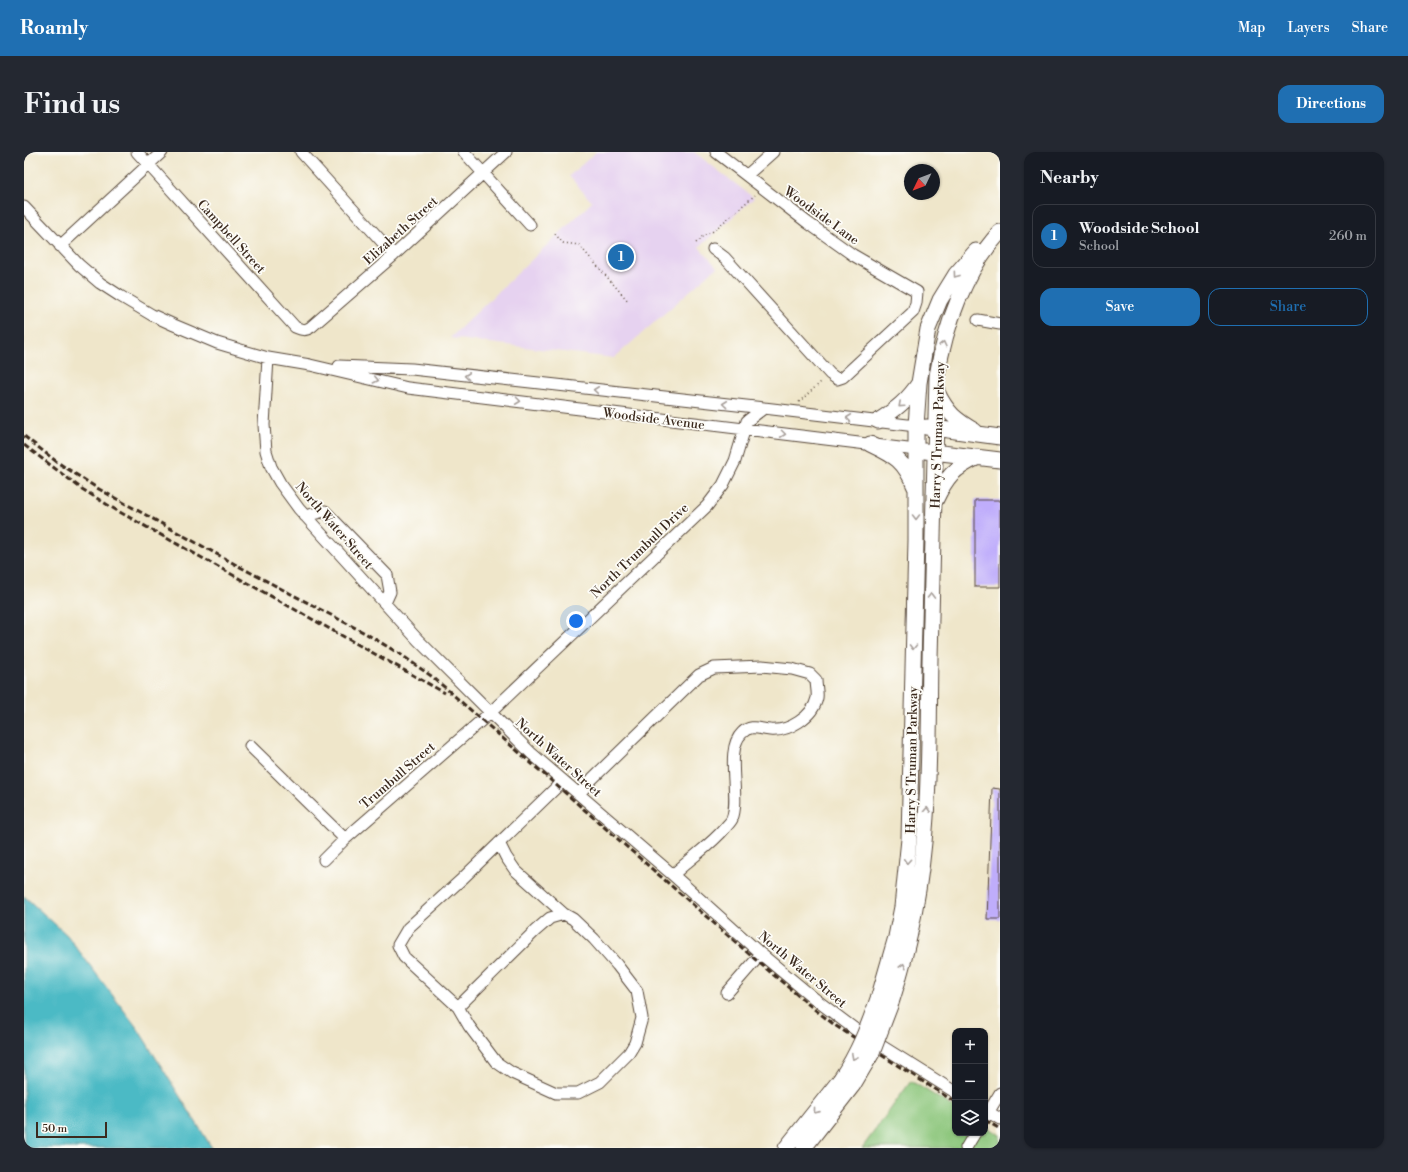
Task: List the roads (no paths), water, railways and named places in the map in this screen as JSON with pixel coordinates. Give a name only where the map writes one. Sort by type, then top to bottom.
[{"type":"main road","name":"Harry S Truman Parkway","points":[[885,999],[902,907],[909,839],[916,540],[916,426],[919,383],[928,329],[940,300],[956,274],[974,252],[997,235]]},
{"type":"main road","name":"Harry S Truman Parkway","points":[[804,1148],[847,1083],[853,1060],[885,999],[901,973],[913,921],[923,855],[929,768],[936,376],[942,344],[953,310],[974,268],[997,235]]},
{"type":"main road","points":[[878,421],[896,410],[905,402],[919,383]]},
{"type":"main road","points":[[936,390],[945,408],[950,414],[962,423],[982,434]]},
{"type":"main road","name":"Woodside Avenue","points":[[916,426],[1000,437]]},
{"type":"main road","points":[[870,444],[893,455],[910,474],[916,489]]},
{"type":"main road","name":"Woodside Avenue","points":[[916,450],[1000,460]]},
{"type":"main road","points":[[933,506],[943,484],[952,472],[978,457]]},
{"type":"main road","name":"Harry S Truman Parkway","points":[[786,1148],[847,1083]]},
{"type":"street","name":"Campbell Street","points":[[137,152],[296,327],[307,330],[311,327]]},
{"type":"street","points":[[24,207],[60,246],[162,152]]},
{"type":"street","points":[[301,152],[394,255]]},
{"type":"street","points":[[464,152],[530,225]]},
{"type":"street","name":"Elizabeth Street","points":[[311,327],[394,255],[506,152]]},
{"type":"street","name":"Woodside Lane","points":[[713,249],[725,258],[832,376],[837,379],[843,377],[913,312],[916,303],[917,292],[853,255],[808,223],[716,152]]},
{"type":"street","points":[[747,175],[773,152]]},
{"type":"street","name":"Woodside Avenue","points":[[60,246],[78,265],[100,283],[139,307],[174,325],[217,343],[268,358],[310,365],[408,388],[916,450]]},
{"type":"street","points":[[978,320],[1000,324]]},
{"type":"street","name":"North Water Street","points":[[268,358],[264,425],[266,450],[271,467],[280,483],[306,516],[418,640],[531,753],[673,875],[761,954],[815,999],[856,1030],[952,1090]]},
{"type":"street","name":"Woodside Avenue","points":[[310,365],[412,370],[916,426]]},
{"type":"street","name":"North Trumbull Drive","points":[[490,713],[707,506],[723,485],[732,467],[741,445],[747,421],[764,408]]},
{"type":"street","points":[[306,516],[325,511],[387,575],[390,592],[385,603]]},
{"type":"street","points":[[348,562],[362,549]]},
{"type":"street","points":[[579,794],[592,778],[699,675],[714,668],[762,666],[792,669],[810,674],[816,680],[817,699],[809,714],[796,724],[785,729],[771,730],[754,727],[743,732],[737,738],[733,762],[734,805],[732,819],[716,838],[673,875]]},
{"type":"street","name":"Trumbull Street","points":[[324,860],[345,839],[490,713]]},
{"type":"street","points":[[250,746],[345,839]]},
{"type":"street","points":[[499,843],[515,870],[564,914],[573,919],[594,939],[637,991],[642,1018],[635,1043],[629,1053],[600,1082],[578,1093],[556,1093],[512,1073],[496,1062],[468,1026],[458,1006],[404,957],[398,945],[408,928],[564,780]]},
{"type":"street","points":[[458,1006],[535,930],[550,918],[564,914]]},
{"type":"street","points":[[727,993],[761,954]]},
{"type":"street","points":[[988,1110],[1000,1093]]},
{"type":"street","points":[[988,1114],[1000,1119]]},
{"type":"street","points":[[966,1148],[973,1136]]},
{"type":"water","points":[[24,896],[67,935],[138,1029],[212,1148],[24,1148]]},
{"type":"railway","points":[[24,436],[57,462],[97,488],[242,568],[365,633],[403,656],[434,678],[814,1009],[836,1026],[952,1100]]},
{"type":"railway","points":[[24,445],[82,489],[116,510],[445,693]]},
{"type":"railway","points":[[988,1122],[1000,1129]]},
{"type":"place","name":"Woodside School","points":[[621,257]]}]
